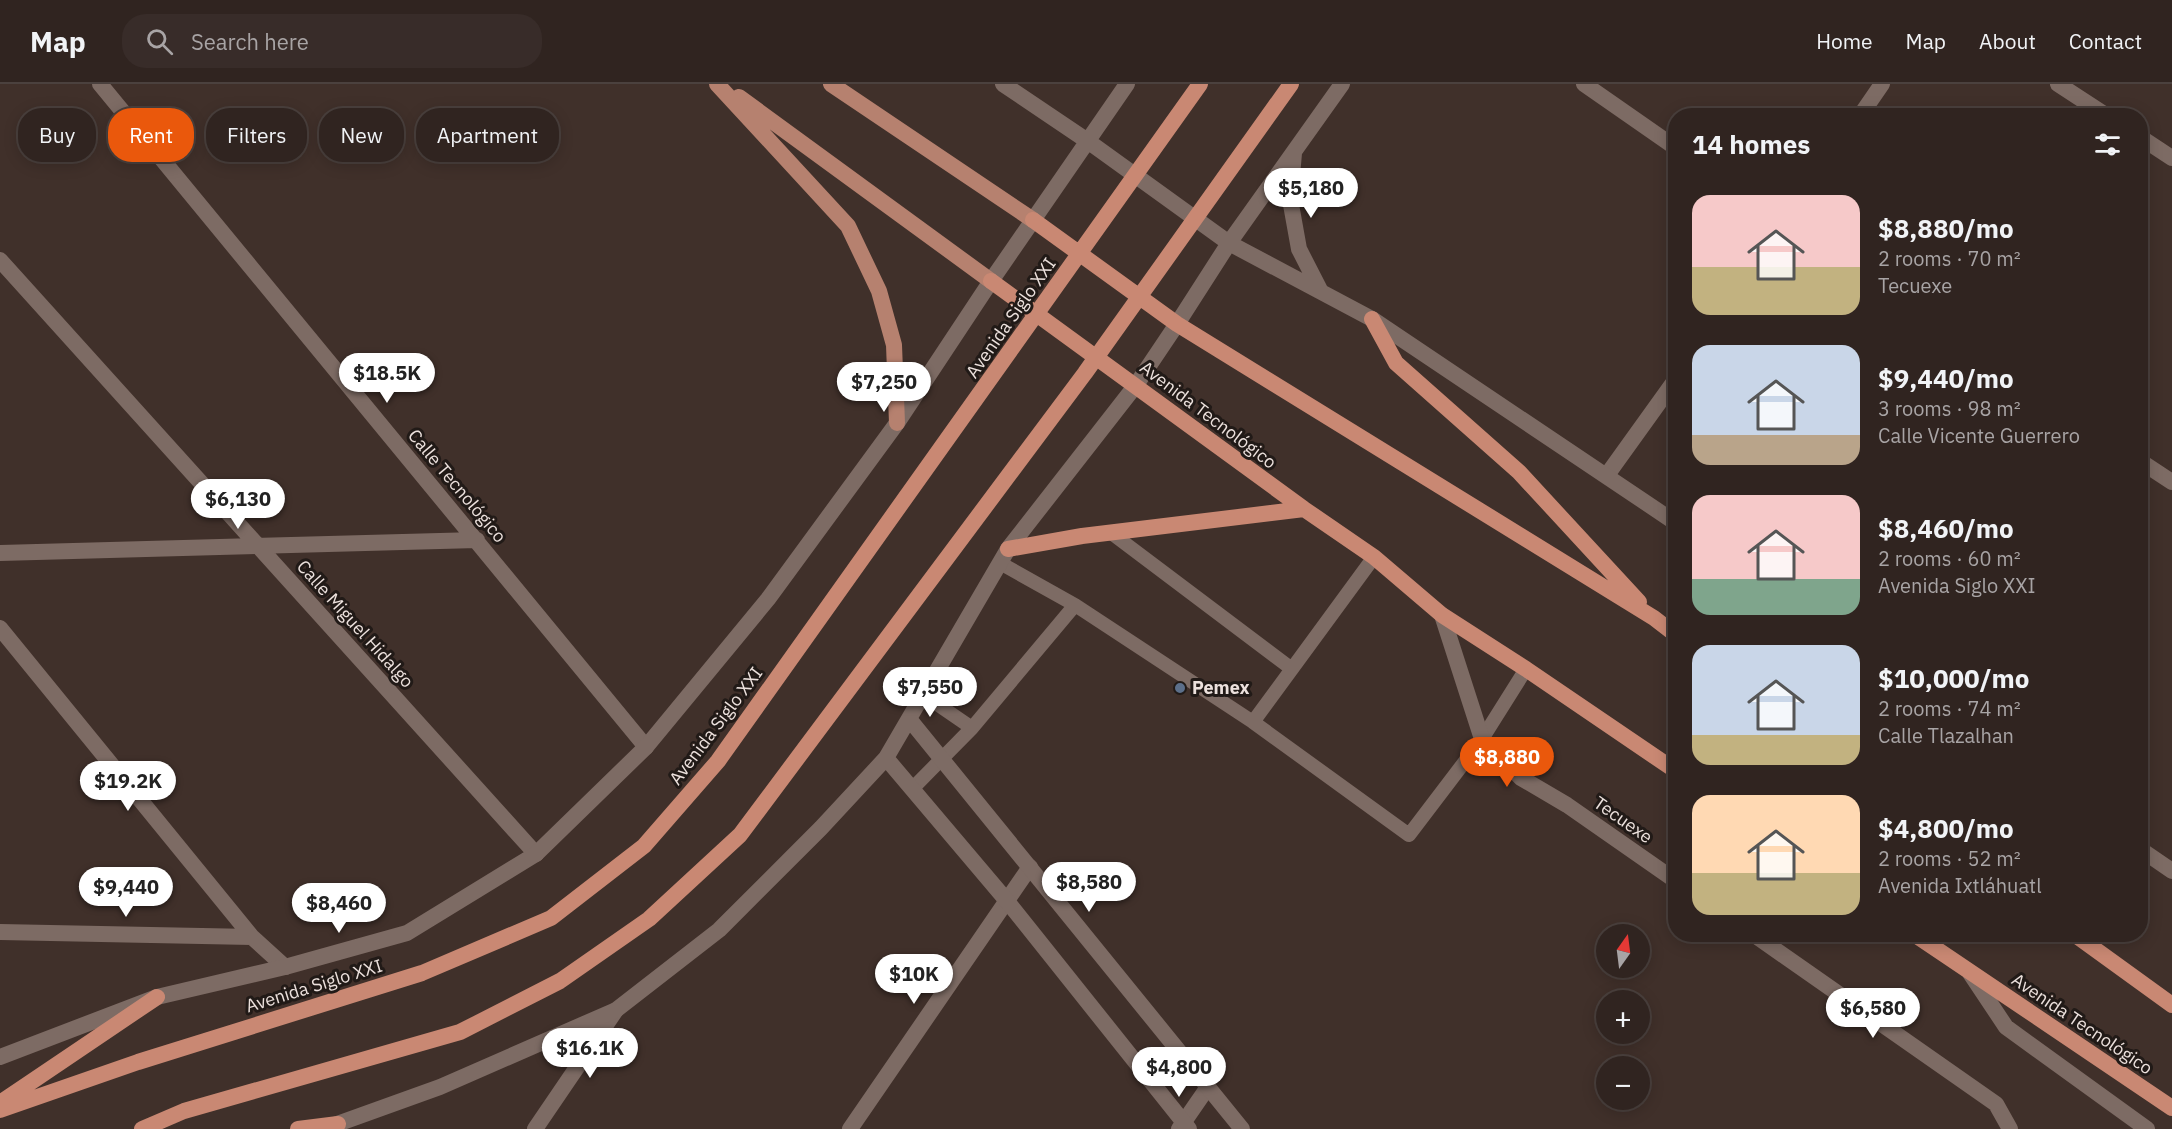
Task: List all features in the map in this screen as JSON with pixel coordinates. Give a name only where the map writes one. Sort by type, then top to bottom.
[{"type":"highway","name":"Avenida Siglo XXI","points":[[0,1110],[138,1062],[422,973],[551,918],[644,846],[718,761],[1200,84]]},
{"type":"highway","points":[[142,1129],[184,1111],[460,1032],[560,981],[649,919],[740,836],[1085,373],[1291,84]]},
{"type":"highway","points":[[1033,220],[1178,324],[1668,629]]},
{"type":"highway","name":"Avenida Tecnológico","points":[[991,280],[1304,510],[1374,557],[1442,615],[1668,766]]},
{"type":"highway","points":[[1372,319],[1396,363],[1519,472],[1654,618]]},
{"type":"highway","points":[[1004,556],[1110,532],[1304,510]]},
{"type":"highway","name":"Avenida Tecnológico","points":[[1925,942],[2172,1108]]},
{"type":"highway","points":[[2085,942],[2172,1005]]},
{"type":"highway","points":[[0,1103],[157,997]]},
{"type":"highway","points":[[298,1129],[330,1126]]},
{"type":"main road","name":"Avenida Tecnológico","points":[[719,84],[991,280]]},
{"type":"main road","points":[[719,84],[848,225],[879,291],[894,345],[897,423]]},
{"type":"main road","points":[[831,84],[1033,220]]},
{"type":"street","name":"Calle Tecnológico","points":[[100,84],[646,747]]},
{"type":"street","points":[[1003,84],[1089,142],[1229,243],[1372,319],[1668,517]]},
{"type":"street","name":"Avenida Siglo XXI","points":[[0,1058],[157,997],[285,968],[407,933],[536,854],[646,747],[768,599],[897,423],[991,280],[1089,142],[1127,84]]},
{"type":"street","points":[[330,1126],[440,1087],[616,1010],[719,930],[821,828],[886,758],[1004,556],[1136,385],[1229,243],[1342,84]]},
{"type":"street","points":[[1584,84],[1668,142]]},
{"type":"street","points":[[1866,108],[1882,84]]},
{"type":"street","points":[[2058,84],[2095,108]]},
{"type":"street","points":[[2148,142],[2172,158]]},
{"type":"street","points":[[1294,150],[1290,199],[1299,249],[1320,290]]},
{"type":"street","name":"Calle Miguel Hidalgo","points":[[0,260],[536,854]]},
{"type":"street","points":[[1607,475],[1668,390]]},
{"type":"street","points":[[2148,466],[2172,482]]},
{"type":"street","points":[[0,553],[477,540]]},
{"type":"street","name":"Tecuexe","points":[[1442,615],[1482,739],[1521,778],[1567,805],[1668,874]]},
{"type":"street","points":[[0,628],[252,937],[285,968]]},
{"type":"street","points":[[910,720],[1242,1129]]},
{"type":"street","points":[[886,758],[1007,901],[1184,1127],[1208,1087]]},
{"type":"street","points":[[2148,854],[2172,871]]},
{"type":"street","points":[[849,1129],[1030,867]]},
{"type":"street","points":[[0,933],[252,937]]},
{"type":"street","points":[[1764,942],[1996,1104],[2010,1129]]},
{"type":"street","name":"Avenida Tecnológico","points":[[1970,973],[2006,1027],[2147,1129]]},
{"type":"street","points":[[535,1129],[616,1010]]},
{"type":"lane","points":[[1110,532],[1292,669]]},
{"type":"lane","points":[[1004,556],[1253,722],[1409,836],[1482,739],[1526,669]]},
{"type":"lane","points":[[1253,722],[1374,557]]},
{"type":"lane","points":[[912,789],[972,728],[1075,605]]},
{"type":"lane","points":[[924,695],[972,728]]},
{"type":"place","name":"Pemex","points":[[1180,688]]}]
